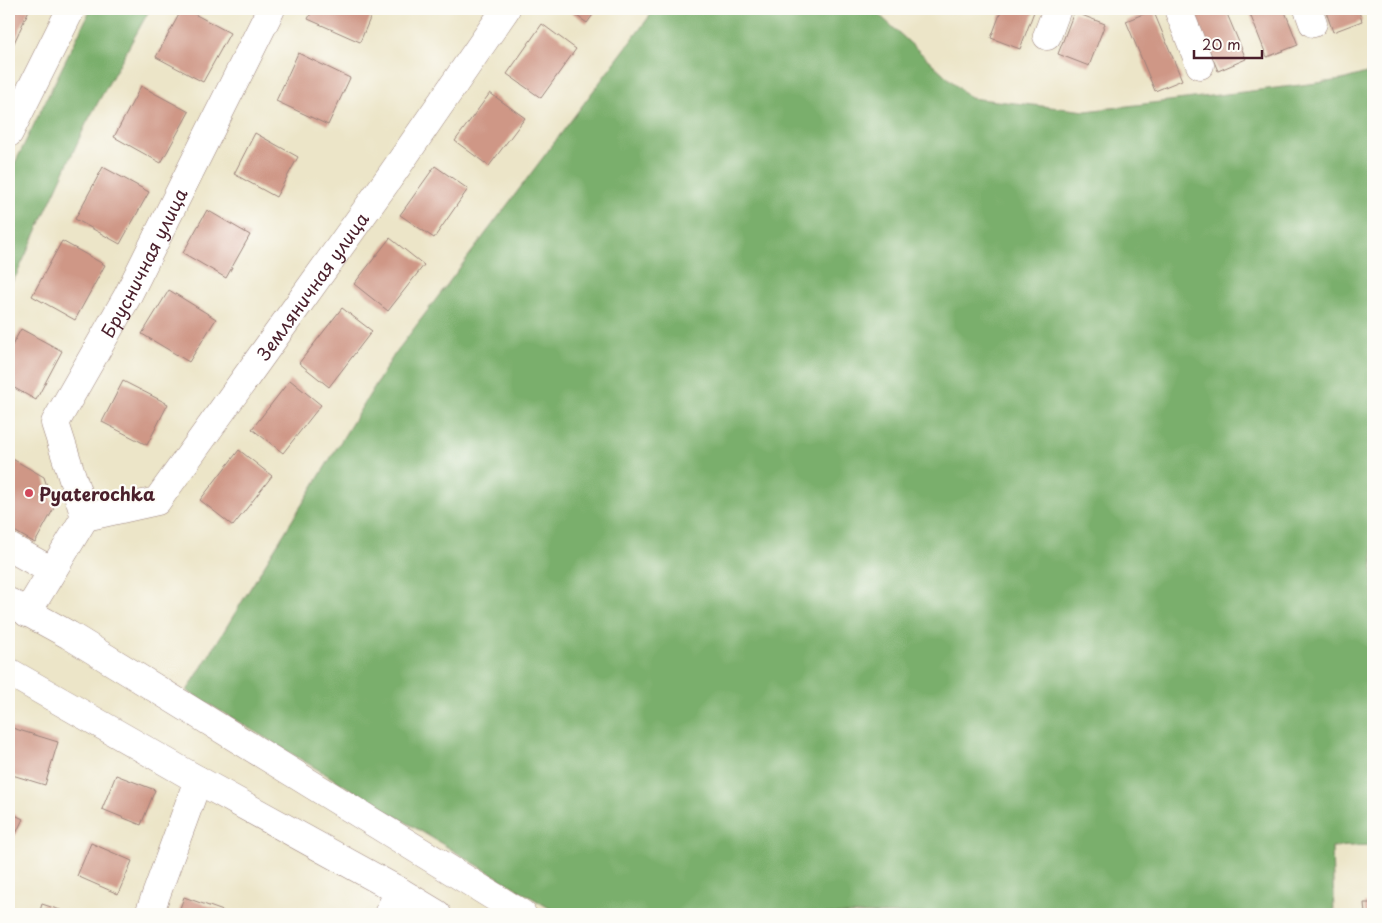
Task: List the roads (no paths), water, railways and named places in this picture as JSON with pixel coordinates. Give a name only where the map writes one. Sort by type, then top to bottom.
[{"type":"street","points":[[9,133],[71,9]]},
{"type":"street","name":"Брусничная улица","points":[[85,517],[55,423],[127,297],[271,9]]},
{"type":"street","name":"Земляничная улица","points":[[85,517],[157,501],[392,174],[506,9]]},
{"type":"street","points":[[1047,36],[1057,9]]},
{"type":"street","points":[[1178,9],[1200,65]]},
{"type":"street","points":[[85,517],[52,571],[14,610],[68,635],[522,914]]},
{"type":"street","points":[[9,547],[52,571]]},
{"type":"street","points":[[9,672],[198,780],[393,903],[437,914]]},
{"type":"street","points":[[149,914],[198,780]]},
{"type":"place","name":"Pyaterochka","points":[[29,493]]}]
